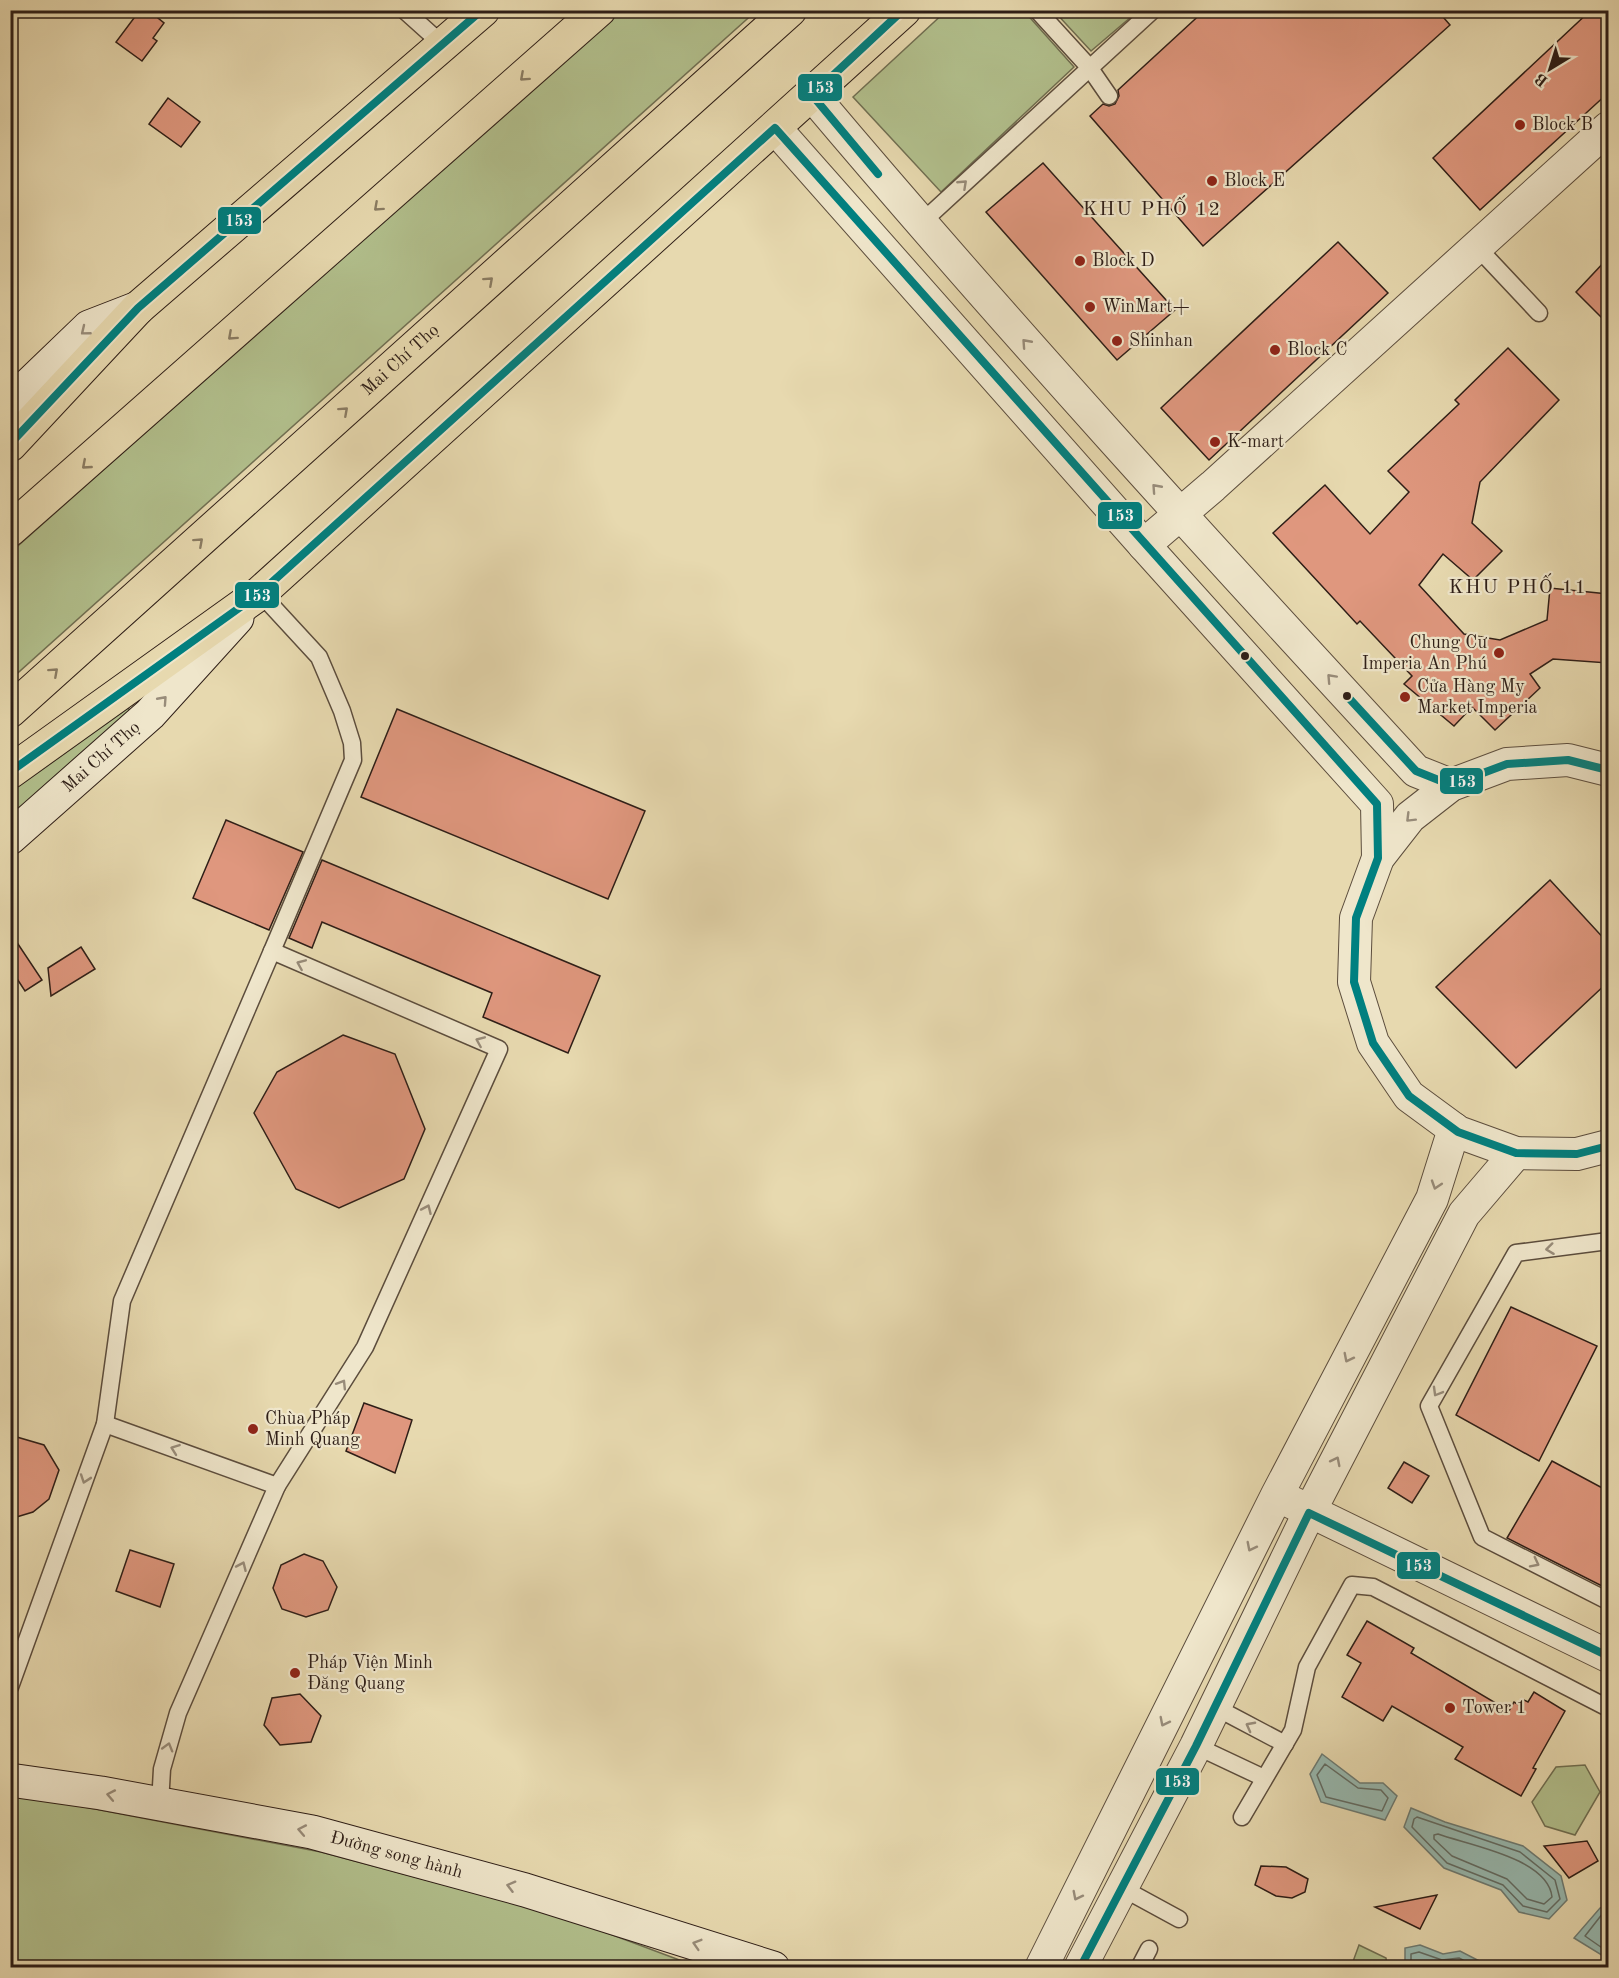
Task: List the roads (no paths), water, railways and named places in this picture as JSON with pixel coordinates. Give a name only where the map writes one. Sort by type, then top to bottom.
[{"type":"main road","points":[[10,445],[138,308],[483,10]]},
{"type":"main road","points":[[563,43],[574,10]]},
{"type":"main road","points":[[10,531],[599,10]]},
{"type":"main road","name":"Mai Chí Thọ","points":[[10,711],[790,10]]},
{"type":"main road","name":"Mai Chí Thọ","points":[[10,838],[150,714],[260,593],[776,129],[904,10]]},
{"type":"main road","points":[[10,403],[89,327],[138,308]]},
{"type":"main road","name":"Mai Chí Thọ","points":[[10,772],[260,593]]},
{"type":"main road","name":"Đường song hành","points":[[10,1780],[160,1804],[312,1832],[525,1890],[773,1968]]},
{"type":"street","points":[[812,95],[920,224],[1180,515],[1416,771],[1451,785]]},
{"type":"street","points":[[1144,545],[1608,128]]},
{"type":"street","points":[[776,129],[1377,804],[1378,858]]},
{"type":"street","points":[[867,232],[873,210],[880,203],[891,202],[920,224]]},
{"type":"street","points":[[1608,770],[1568,760],[1507,764],[1451,785],[1410,817],[1378,858],[1356,918],[1354,982],[1373,1043],[1409,1096],[1454,1129],[1516,1153],[1577,1154],[1608,1146]]},
{"type":"street","points":[[1041,1968],[1277,1495],[1432,1199],[1454,1129]]},
{"type":"street","points":[[1080,1968],[1196,1746],[1309,1512],[1464,1214],[1516,1153]]},
{"type":"street","points":[[1277,1495],[1608,1656]]},
{"type":"lane","points":[[404,10],[443,45]]},
{"type":"lane","points":[[1037,10],[1089,67],[1109,96]]},
{"type":"lane","points":[[920,224],[1153,10]]},
{"type":"lane","points":[[1477,247],[1539,313]]},
{"type":"lane","points":[[10,1687],[17,1652],[105,1424],[122,1301],[353,760],[352,743],[342,711],[319,657],[260,593]]},
{"type":"lane","points":[[160,1804],[162,1769],[178,1713],[277,1486],[365,1347],[499,1049],[272,951]]},
{"type":"lane","points":[[1608,1241],[1516,1253],[1429,1406],[1482,1537],[1608,1601]]},
{"type":"lane","points":[[105,1424],[277,1486]]},
{"type":"lane","points":[[1242,1818],[1293,1730],[1307,1667],[1352,1585],[1373,1587],[1608,1708]]},
{"type":"lane","points":[[1215,1707],[1285,1744]]},
{"type":"lane","points":[[1196,1746],[1264,1778]]},
{"type":"lane","points":[[1122,1888],[1179,1919]]},
{"type":"lane","points":[[1139,1968],[1149,1948]]},
{"type":"water","points":[[1322,1754],[1360,1783],[1383,1783],[1397,1796],[1385,1820],[1321,1802],[1310,1774]]},
{"type":"water","points":[[1411,1808],[1445,1822],[1523,1846],[1561,1876],[1567,1900],[1549,1919],[1519,1912],[1501,1890],[1444,1868],[1404,1827]]},
{"type":"water","points":[[1608,1904],[1608,1959],[1574,1938],[1600,1908]]},
{"type":"water","points":[[1420,1945],[1443,1954],[1460,1951],[1491,1967],[1405,1967],[1405,1948]]},
{"type":"place","name":"Block B","points":[[1520,125]]},
{"type":"place","name":"Block E","points":[[1212,181]]},
{"type":"place","name":"Block D","points":[[1080,261]]},
{"type":"place","name":"WinMart+","points":[[1090,307]]},
{"type":"place","name":"Shinhan","points":[[1117,341]]},
{"type":"place","name":"Block C","points":[[1275,350]]},
{"type":"place","name":"K-mart","points":[[1215,442]]},
{"type":"place","name":"Chung Cư Imperia An Phú","points":[[1499,653]]},
{"type":"place","name":"Cửa Hàng My Market Imperia","points":[[1405,697]]},
{"type":"place","name":"Chùa Pháp Minh Quang","points":[[253,1429]]},
{"type":"place","name":"Pháp Viện Minh Đăng Quang","points":[[295,1673]]},
{"type":"place","name":"Tower 1","points":[[1450,1708]]},
{"type":"district","name":"KHU PHỐ 12","points":[[1152,210]]},
{"type":"district","name":"KHU PHỐ 11","points":[[1518,588]]}]
